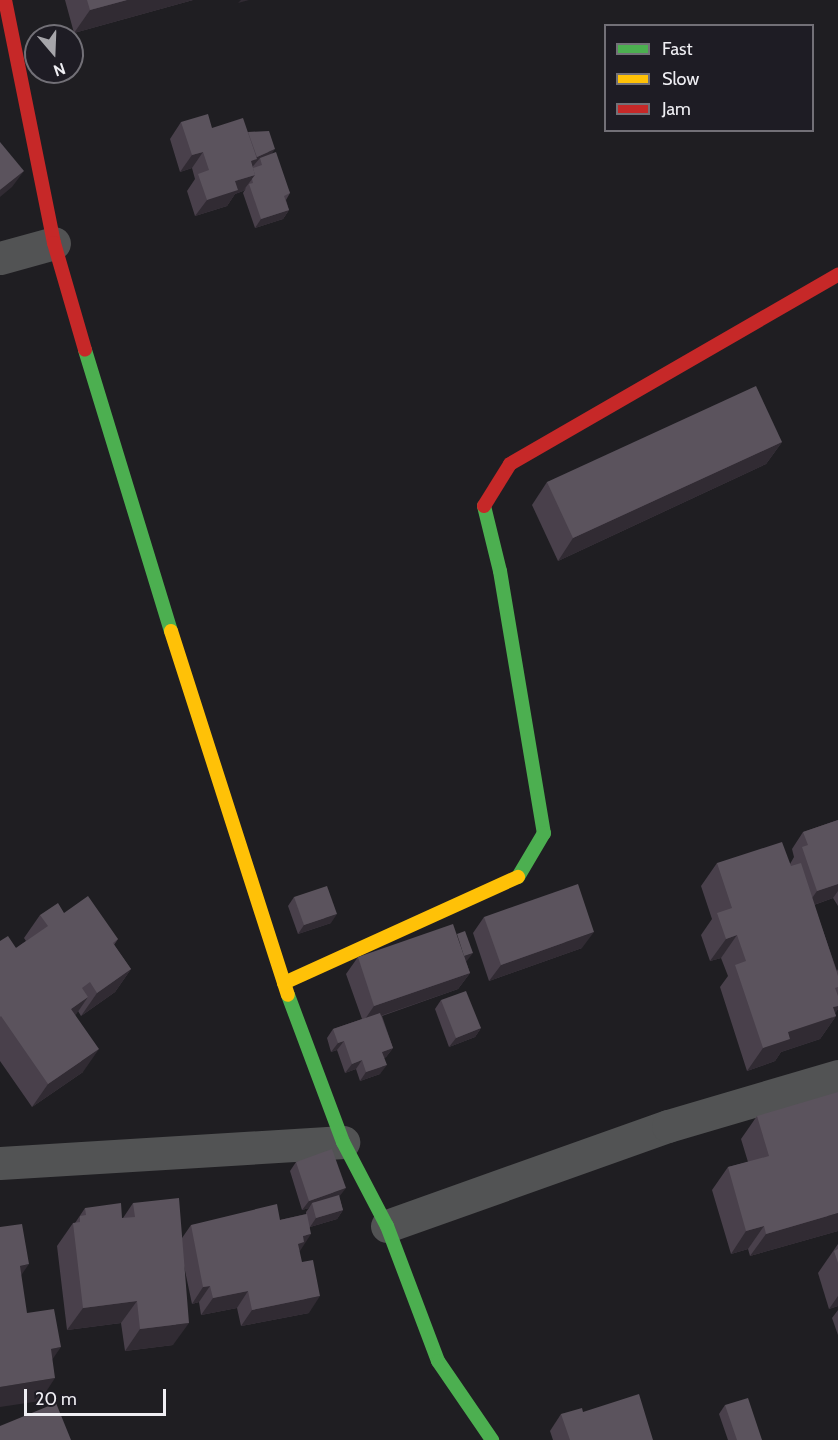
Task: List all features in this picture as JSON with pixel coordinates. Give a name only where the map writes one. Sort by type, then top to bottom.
[{"type":"street","points":[[5,0],[54,243],[125,488],[284,983],[343,1142],[387,1226],[438,1361],[492,1440]]},
{"type":"street","points":[[0,258],[54,243]]},
{"type":"street","points":[[284,983],[522,875],[544,833],[500,571],[484,506],[510,464],[838,275]]},
{"type":"street","points":[[387,1226],[668,1126],[838,1076]]},
{"type":"street","points":[[0,1163],[343,1142]]},
{"type":"building","points":[[87,0],[127,0],[90,10]]},
{"type":"building","points":[[208,114],[212,128],[243,118],[257,159],[251,161],[255,175],[235,181],[238,190],[207,200],[198,174],[209,170],[203,152],[192,155],[181,122]]},
{"type":"building","points":[[269,131],[275,149],[257,157],[248,132]]},
{"type":"building","points":[[0,142],[24,171],[0,190]]},
{"type":"building","points":[[276,152],[290,193],[284,196],[289,210],[261,219],[249,184],[253,183],[252,179],[255,175],[253,168],[262,165],[260,158]]},
{"type":"building","points":[[756,386],[782,442],[573,538],[547,482]]},
{"type":"building","points":[[838,820],[838,884],[817,891],[802,847],[808,845],[803,832]]},
{"type":"building","points":[[782,842],[791,866],[801,863],[838,976],[838,987],[835,988],[838,1006],[833,1007],[836,1016],[788,1032],[790,1039],[763,1048],[735,965],[746,961],[737,935],[726,939],[717,913],[732,908],[717,863]]},
{"type":"building","points":[[578,884],[594,932],[501,965],[484,917]]},
{"type":"building","points":[[327,886],[337,914],[304,925],[294,897]]},
{"type":"building","points":[[88,896],[118,939],[113,943],[131,969],[97,993],[90,982],[82,988],[88,997],[71,1009],[99,1049],[48,1084],[0,1017],[0,941],[8,936],[16,948],[48,926],[40,915],[58,903],[64,913]]},
{"type":"building","points":[[453,924],[470,973],[374,1006],[358,957]]},
{"type":"building","points":[[465,931],[473,953],[464,956],[457,934]]},
{"type":"building","points":[[466,991],[481,1028],[456,1038],[441,1000]]},
{"type":"building","points":[[380,1013],[393,1048],[382,1052],[387,1065],[366,1072],[362,1060],[352,1064],[344,1041],[338,1043],[333,1029]]},
{"type":"building","points":[[838,1092],[838,1213],[766,1234],[764,1226],[746,1231],[728,1167],[769,1156],[757,1116]]},
{"type":"building","points":[[332,1149],[346,1188],[309,1201],[296,1162]]},
{"type":"building","points":[[339,1195],[343,1210],[316,1218],[312,1203]]},
{"type":"building","points":[[179,1198],[189,1323],[140,1329],[137,1301],[83,1308],[73,1223],[80,1222],[80,1216],[86,1215],[85,1208],[121,1203],[122,1218],[135,1217],[133,1203]]},
{"type":"building","points":[[277,1204],[280,1220],[307,1214],[311,1234],[303,1236],[304,1242],[298,1244],[302,1262],[313,1260],[320,1296],[252,1310],[248,1291],[213,1298],[210,1286],[203,1287],[191,1225]]},
{"type":"building","points":[[22,1224],[29,1264],[20,1266],[27,1313],[54,1309],[61,1347],[51,1349],[55,1378],[0,1387],[0,1227]]},
{"type":"building","points":[[838,1249],[838,1263],[834,1251]]},
{"type":"building","points":[[639,1394],[653,1440],[570,1440],[561,1414],[582,1408],[583,1412]]},
{"type":"building","points":[[748,1398],[762,1440],[737,1440],[725,1405]]},
{"type":"building","points":[[56,1403],[71,1440],[0,1440],[0,1426]]},
{"type":"traffic: fast","points":[[85,350],[171,631]]},
{"type":"traffic: fast","points":[[484,506],[500,571],[544,833],[518,877]]},
{"type":"traffic: fast","points":[[288,995],[343,1142],[387,1226],[438,1361],[492,1440]]},
{"type":"traffic: slow","points":[[171,631],[288,995]]},
{"type":"traffic: slow","points":[[284,983],[518,877]]},
{"type":"traffic: jam","points":[[5,0],[54,243],[85,350]]},
{"type":"traffic: jam","points":[[484,506],[510,464],[838,275]]}]
